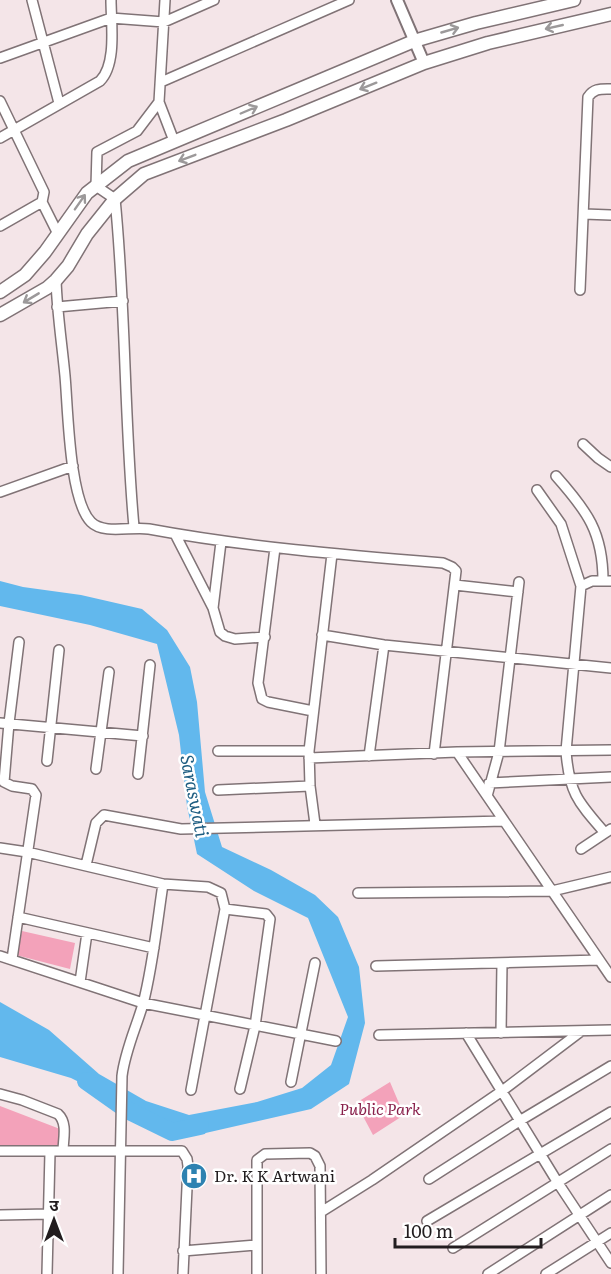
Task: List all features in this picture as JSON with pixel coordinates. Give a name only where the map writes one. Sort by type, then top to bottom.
[{"type":"main road","points":[[0,292],[25,275],[45,252],[87,193],[128,161],[414,41],[476,23],[574,0]]},
{"type":"main road","points":[[0,315],[47,288],[56,280],[68,266],[87,234],[115,200],[144,174],[286,120],[424,63],[488,43],[611,14]]},
{"type":"street","points":[[32,0],[59,103]]},
{"type":"street","points":[[0,138],[106,76],[111,59],[111,0]]},
{"type":"street","points":[[165,0],[159,102],[174,141]]},
{"type":"street","points":[[0,58],[111,18],[164,22],[214,0]]},
{"type":"street","points":[[161,82],[349,0]]},
{"type":"street","points":[[397,0],[424,63]]},
{"type":"street","points":[[580,290],[588,97],[592,92],[611,89]]},
{"type":"street","points":[[0,101],[44,192],[42,202],[58,234]]},
{"type":"street","points":[[134,527],[128,467],[123,301],[115,200],[96,186],[98,152],[137,131],[159,102]]},
{"type":"street","points":[[0,226],[42,202]]},
{"type":"street","points":[[584,214],[611,215]]},
{"type":"street","points":[[56,280],[73,466],[83,509],[92,523],[104,529],[134,527],[220,542],[443,563],[456,571],[434,754]]},
{"type":"street","points":[[57,307],[123,301]]},
{"type":"street","points":[[583,444],[611,466]]},
{"type":"street","points":[[0,492],[73,466]]},
{"type":"street","points":[[556,476],[581,504],[602,551],[607,581],[592,581],[581,586]]},
{"type":"street","points":[[537,490],[561,524],[581,586],[566,751],[568,774],[573,792],[608,831],[580,849]]},
{"type":"street","points":[[175,534],[213,609],[220,632],[236,639],[265,637]]},
{"type":"street","points":[[213,609],[220,542]]},
{"type":"street","points":[[275,548],[258,683],[262,699],[313,711]]},
{"type":"street","points":[[315,824],[309,755],[332,554]]},
{"type":"street","points":[[455,585],[519,587],[499,752],[487,796]]},
{"type":"street","points":[[322,635],[384,645],[611,668]]},
{"type":"street","points":[[12,959],[36,795],[32,789],[12,786],[4,782],[4,723],[19,642]]},
{"type":"street","points":[[369,756],[384,645]]},
{"type":"street","points":[[47,761],[59,650]]},
{"type":"street","points":[[138,774],[150,665]]},
{"type":"street","points":[[96,769],[109,672]]},
{"type":"street","points":[[4,723],[142,736]]},
{"type":"street","points":[[218,751],[369,756],[457,752],[611,750]]},
{"type":"street","points":[[457,752],[611,977]]},
{"type":"street","points":[[489,783],[611,777]]},
{"type":"street","points":[[218,790],[310,786]]},
{"type":"street","points":[[86,865],[96,823],[104,815],[181,829],[504,821]]},
{"type":"street","points":[[0,848],[86,865],[163,884],[208,887],[221,893],[225,909],[203,1016],[191,1090]]},
{"type":"street","points":[[358,893],[552,891],[611,877]]},
{"type":"street","points":[[118,1274],[122,1076],[143,1003],[163,884]]},
{"type":"street","points":[[225,909],[266,914],[270,919],[255,1026],[240,1089]]},
{"type":"street","points":[[18,917],[154,948]]},
{"type":"street","points":[[80,982],[87,933]]},
{"type":"street","points":[[0,956],[143,1003],[336,1041]]},
{"type":"street","points":[[376,966],[599,960]]},
{"type":"street","points":[[291,1082],[315,963]]},
{"type":"street","points":[[501,1033],[502,963]]},
{"type":"street","points":[[379,1035],[611,1030]]},
{"type":"street","points":[[321,1212],[502,1091],[579,1032]]},
{"type":"street","points":[[466,1034],[611,1263]]},
{"type":"street","points":[[429,1179],[520,1120],[611,1066]]},
{"type":"street","points":[[0,1094],[58,1114],[64,1123],[63,1152]]},
{"type":"street","points":[[427,1221],[611,1112]]},
{"type":"street","points":[[453,1248],[611,1149]]},
{"type":"street","points":[[0,1151],[182,1151],[188,1166],[183,1274]]},
{"type":"street","points":[[47,1274],[50,1152]]},
{"type":"street","points":[[257,1274],[257,1161],[261,1156],[310,1153],[315,1155],[320,1166],[321,1274]]},
{"type":"street","points":[[488,1274],[611,1195]]},
{"type":"street","points":[[0,1215],[49,1214]]},
{"type":"street","points":[[546,1274],[611,1233]]},
{"type":"street","points":[[183,1251],[256,1245]]},
{"type":"green space","points":[[22,931],[75,943],[70,969],[16,955]]},
{"type":"green space","name":"Public Park","points":[[390,1082],[404,1115],[373,1135],[356,1103]]},
{"type":"green space","points":[[0,1106],[60,1129],[59,1147],[0,1147]]},
{"type":"water","points":[[0,581],[23,587],[81,595],[142,609],[167,630],[190,667],[197,702],[205,792],[222,847],[271,870],[315,895],[338,917],[359,967],[365,1023],[349,1084],[311,1109],[188,1137],[71,1078],[0,1057],[0,1002],[49,1030],[99,1074],[146,1101],[189,1115],[257,1102],[302,1088],[331,1065],[348,1017],[308,918],[254,891],[197,854],[187,806],[179,735],[157,644],[90,625],[0,606]]},
{"type":"waterway","name":"Saraswati","points":[[86,1081],[127,1110],[172,1132],[200,1126]]},
{"type":"place","name":"Dr. K K Artwani","points":[[194,1176]]}]
